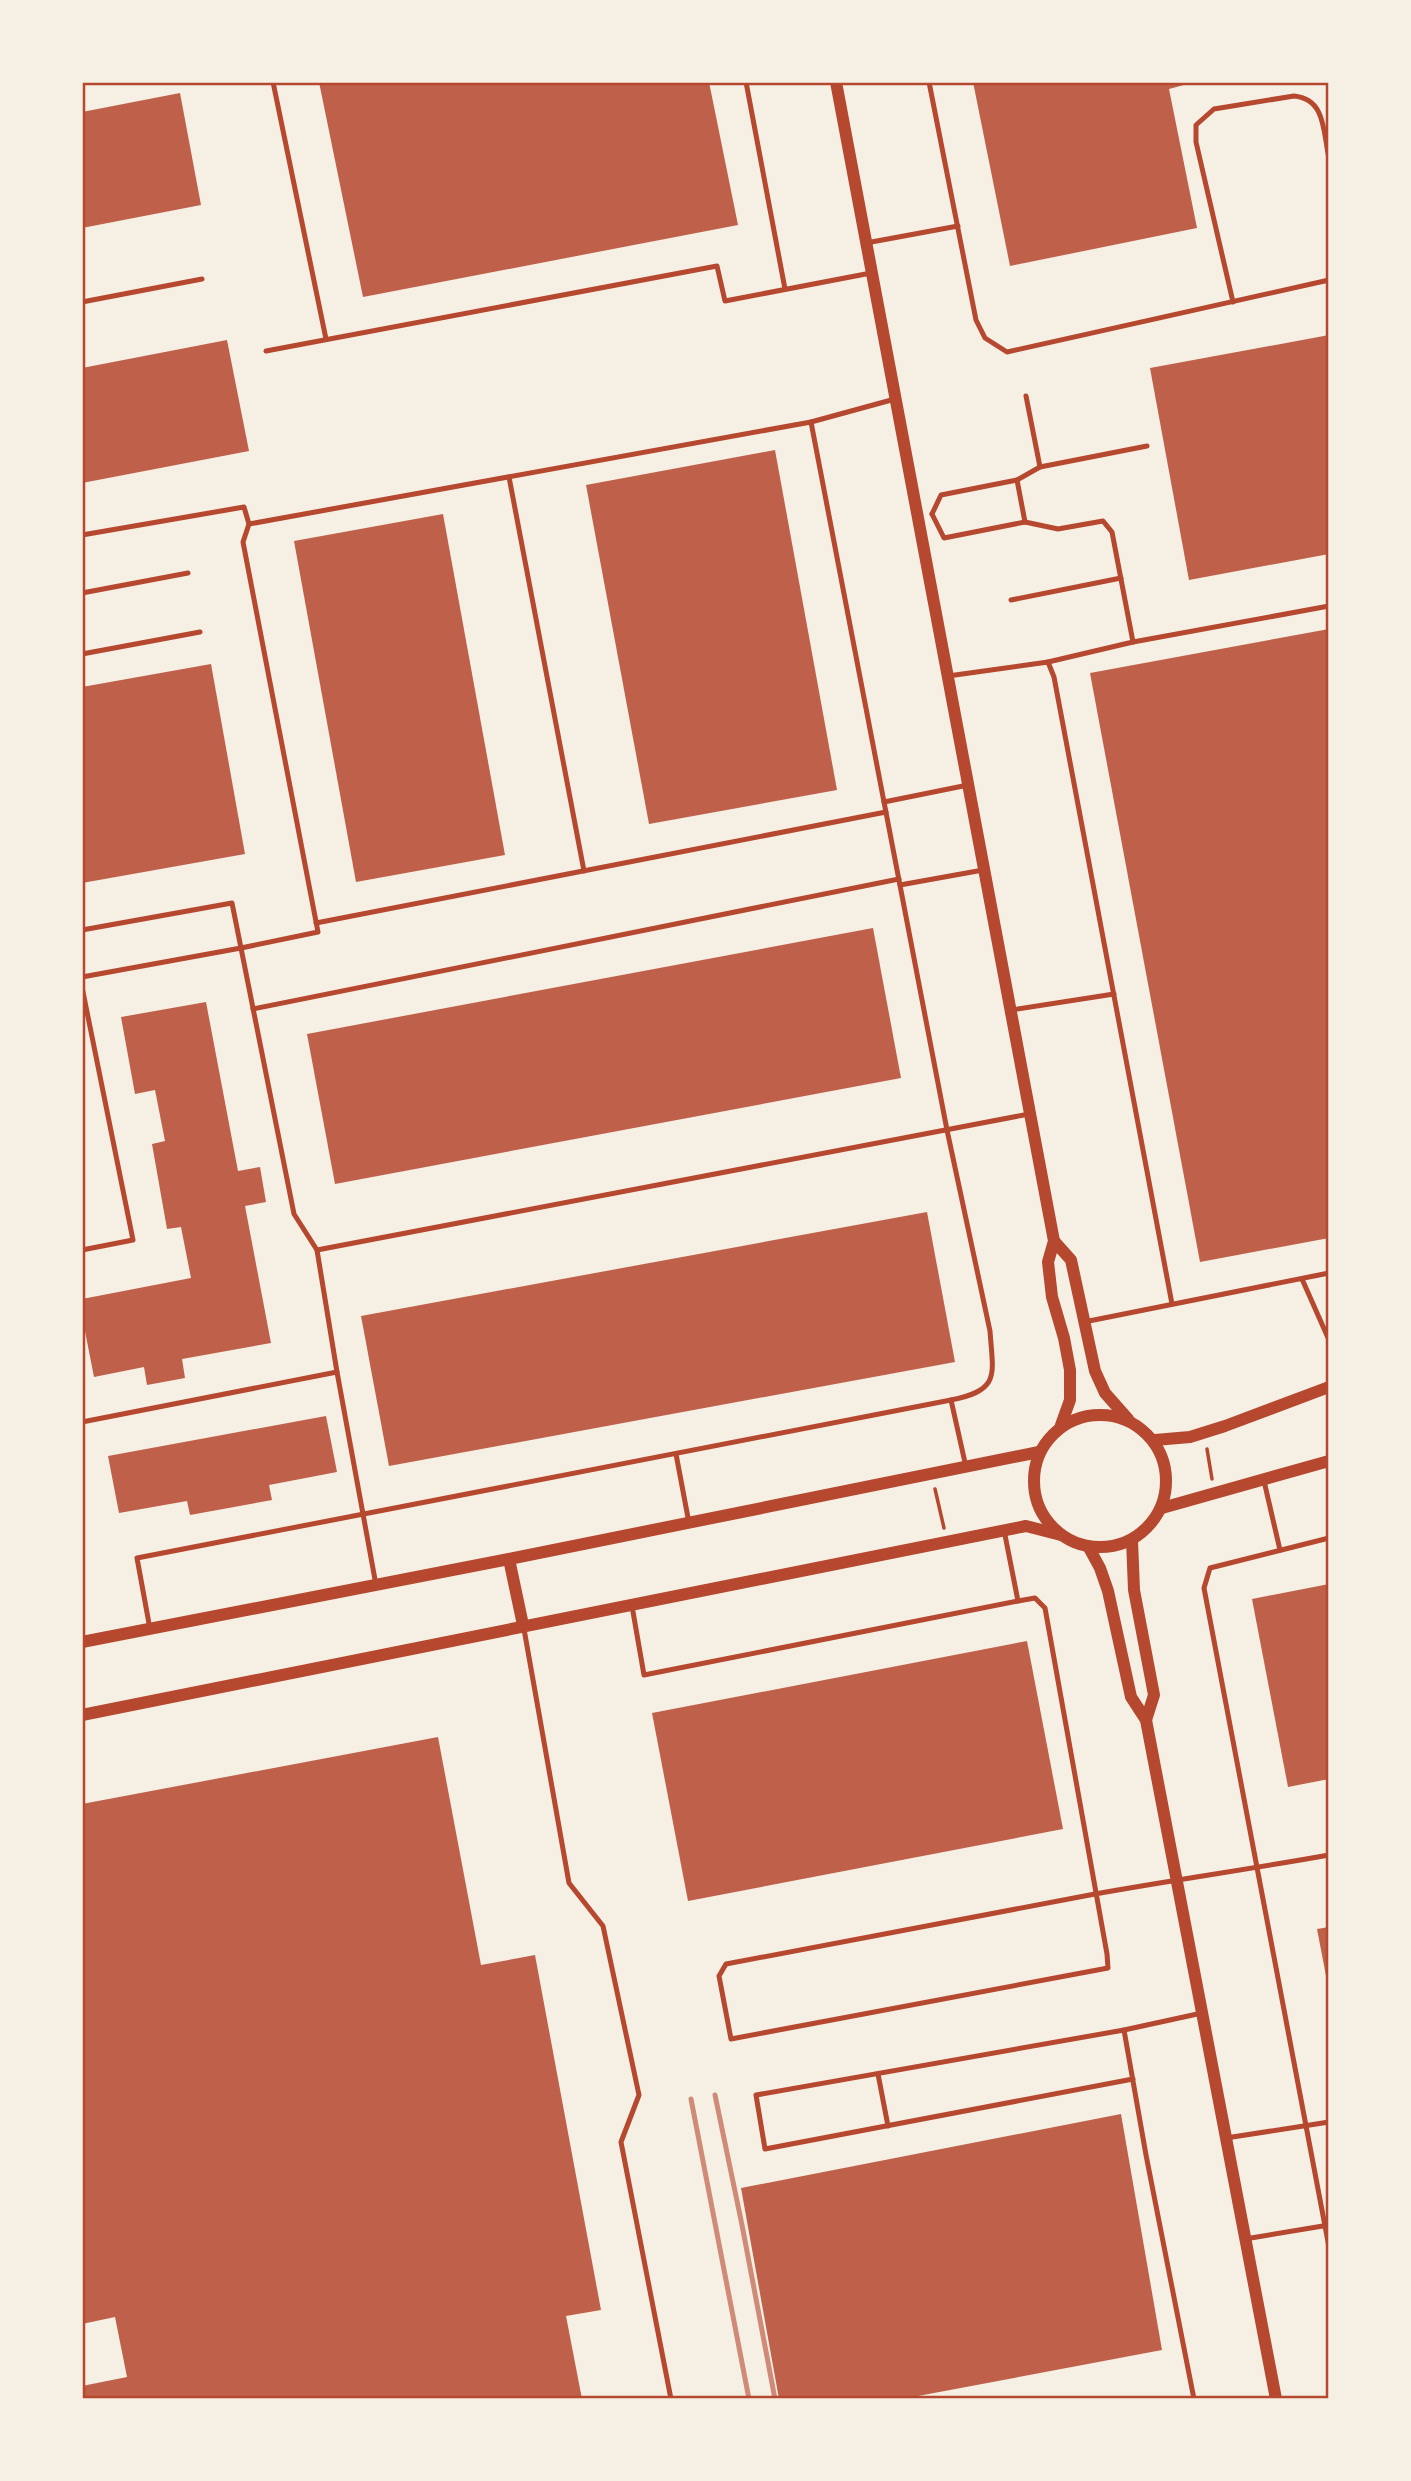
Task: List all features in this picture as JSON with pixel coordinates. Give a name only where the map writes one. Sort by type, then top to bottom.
[{"type":"street","points":[[836,82],[1054,1241],[1048,1262],[1049,1273],[1052,1297],[1070,1370],[1070,1400],[1061,1425],[1039,1452],[1033,1482],[1041,1512],[1061,1535]]},
{"type":"street","points":[[82,1715],[1026,1526],[1061,1535],[1088,1546],[1110,1547],[1132,1540],[1149,1526],[1162,1508],[1168,1473],[1155,1440],[1128,1419],[1105,1393],[1093,1366],[1071,1260],[1054,1241]]},
{"type":"street","points":[[1155,1440],[1190,1437],[1329,1387]]},
{"type":"street","points":[[1061,1425],[1094,1413],[1128,1419]]},
{"type":"street","points":[[82,1642],[1039,1452]]},
{"type":"street","points":[[1162,1508],[1329,1461]]},
{"type":"street","points":[[1132,1540],[1134,1590],[1154,1695],[1146,1720]]},
{"type":"street","points":[[1088,1546],[1108,1591],[1131,1697],[1146,1720],[1273,2398]]},
{"type":"street","points":[[509,1559],[523,1625]]},
{"type":"lane","points":[[272,82],[326,340]]},
{"type":"lane","points":[[746,82],[785,289]]},
{"type":"lane","points":[[929,82],[976,320],[985,338],[1007,352],[1329,280]]},
{"type":"lane","points":[[1233,302],[1196,142],[1196,125],[1214,109],[1294,96],[1308,97],[1318,106],[1329,158]]},
{"type":"lane","points":[[866,243],[958,226]]},
{"type":"lane","points":[[266,351],[717,266],[725,301],[872,273]]},
{"type":"lane","points":[[82,302],[202,279]]},
{"type":"lane","points":[[1026,396],[1040,467]]},
{"type":"lane","points":[[249,524],[811,422],[895,399]]},
{"type":"lane","points":[[150,1629],[137,1558],[976,1395],[990,1382],[990,1331],[947,1130],[811,422]]},
{"type":"lane","points":[[932,514],[941,495],[1017,480],[1040,467],[1147,446]]},
{"type":"lane","points":[[509,477],[584,871]]},
{"type":"lane","points":[[1017,480],[1025,522]]},
{"type":"lane","points":[[82,535],[244,507],[249,524],[243,542],[317,932],[82,977]]},
{"type":"lane","points":[[918,516],[932,514]]},
{"type":"lane","points":[[932,514],[944,538],[1025,522],[1058,529],[1103,521],[1112,532],[1133,642]]},
{"type":"lane","points":[[82,593],[188,573]]},
{"type":"lane","points":[[1011,600],[1121,578]]},
{"type":"lane","points":[[948,676],[1048,662],[1133,642],[1329,606]]},
{"type":"lane","points":[[82,654],[200,632]]},
{"type":"lane","points":[[1048,662],[1057,690],[1172,1304]]},
{"type":"lane","points":[[884,802],[968,785]]},
{"type":"lane","points":[[316,923],[886,812]]},
{"type":"lane","points":[[253,1009],[900,882],[984,870]]},
{"type":"lane","points":[[82,930],[232,903],[295,1214],[317,1250],[376,1585]]},
{"type":"lane","points":[[82,987],[133,1240],[82,1250]]},
{"type":"lane","points":[[1011,1010],[1114,994]]},
{"type":"lane","points":[[317,1250],[1031,1114]]},
{"type":"lane","points":[[1084,1322],[1329,1273]]},
{"type":"lane","points":[[1302,1279],[1329,1340]]},
{"type":"lane","points":[[82,1422],[337,1372]]},
{"type":"lane","points":[[951,1400],[966,1467]]},
{"type":"lane","points":[[676,1454],[689,1523]]},
{"type":"lane","points":[[1264,1480],[1280,1550]]},
{"type":"lane","points":[[1004,1530],[1018,1601]]},
{"type":"lane","points":[[1329,1538],[1210,1568],[1205,1588],[1306,2127],[1327,2225],[1329,2247]]},
{"type":"lane","points":[[631,1604],[644,1675],[1035,1598],[1045,1608],[1095,1894],[1107,1954],[1108,1968],[731,2039],[719,1976],[726,1964],[1095,1894],[1176,1879],[1329,1855]]},
{"type":"lane","points":[[523,1625],[569,1883],[603,1926],[639,2095],[621,2141],[671,2399]]},
{"type":"lane","points":[[1133,2079],[765,2149],[756,2095],[1124,2030],[1202,2012]]},
{"type":"lane","points":[[1124,2030],[1195,2399]]},
{"type":"lane","points":[[878,2074],[888,2126]]},
{"type":"lane","points":[[1226,2138],[1329,2122]]},
{"type":"lane","points":[[1245,2239],[1327,2225]]},
{"type":"path","points":[[1207,1447],[1213,1482]]},
{"type":"path","points":[[935,1489],[944,1531]]},
{"type":"building","points":[[319,82],[709,82],[738,225],[363,297]]},
{"type":"building","points":[[973,82],[1195,82],[1169,89],[1197,228],[1010,266]]},
{"type":"building","points":[[180,93],[201,205],[82,228],[82,112]]},
{"type":"building","points":[[1329,335],[1329,554],[1189,580],[1150,368]]},
{"type":"building","points":[[227,340],[249,451],[82,483],[82,368]]},
{"type":"building","points":[[775,450],[837,790],[649,824],[586,485]]},
{"type":"building","points":[[443,514],[505,855],[356,882],[294,541]]},
{"type":"building","points":[[1329,629],[1329,1238],[1200,1262],[1090,673]]},
{"type":"building","points":[[211,664],[245,854],[82,883],[82,687]]},
{"type":"building","points":[[873,928],[901,1078],[335,1184],[307,1034]]},
{"type":"building","points":[[206,1002],[238,1171],[260,1167],[266,1202],[245,1206],[271,1343],[182,1359],[185,1378],[147,1385],[144,1367],[94,1377],[82,1316],[82,1299],[191,1278],[181,1227],[167,1229],[152,1144],[165,1141],[155,1090],[135,1094],[121,1017]]},
{"type":"building","points":[[927,1212],[955,1362],[389,1466],[361,1316]]},
{"type":"building","points":[[326,1416],[337,1472],[269,1485],[272,1500],[190,1515],[187,1501],[119,1513],[108,1456]]},
{"type":"building","points":[[1329,1584],[1329,1779],[1288,1787],[1252,1599]]},
{"type":"building","points":[[1027,1641],[1063,1829],[688,1901],[652,1713]]},
{"type":"building","points":[[438,1737],[481,1965],[535,1955],[601,2310],[566,2316],[582,2399],[82,2399],[82,2386],[127,2377],[115,2317],[82,2324],[82,1804]]},
{"type":"building","points":[[1329,1927],[1329,1981],[1327,1981],[1317,1929]]},
{"type":"building","points":[[1121,2114],[1162,2350],[902,2399],[779,2399],[741,2188]]},
{"type":"railway","points":[[715,2095],[775,2399]]},
{"type":"railway","points":[[691,2099],[749,2399]]}]
